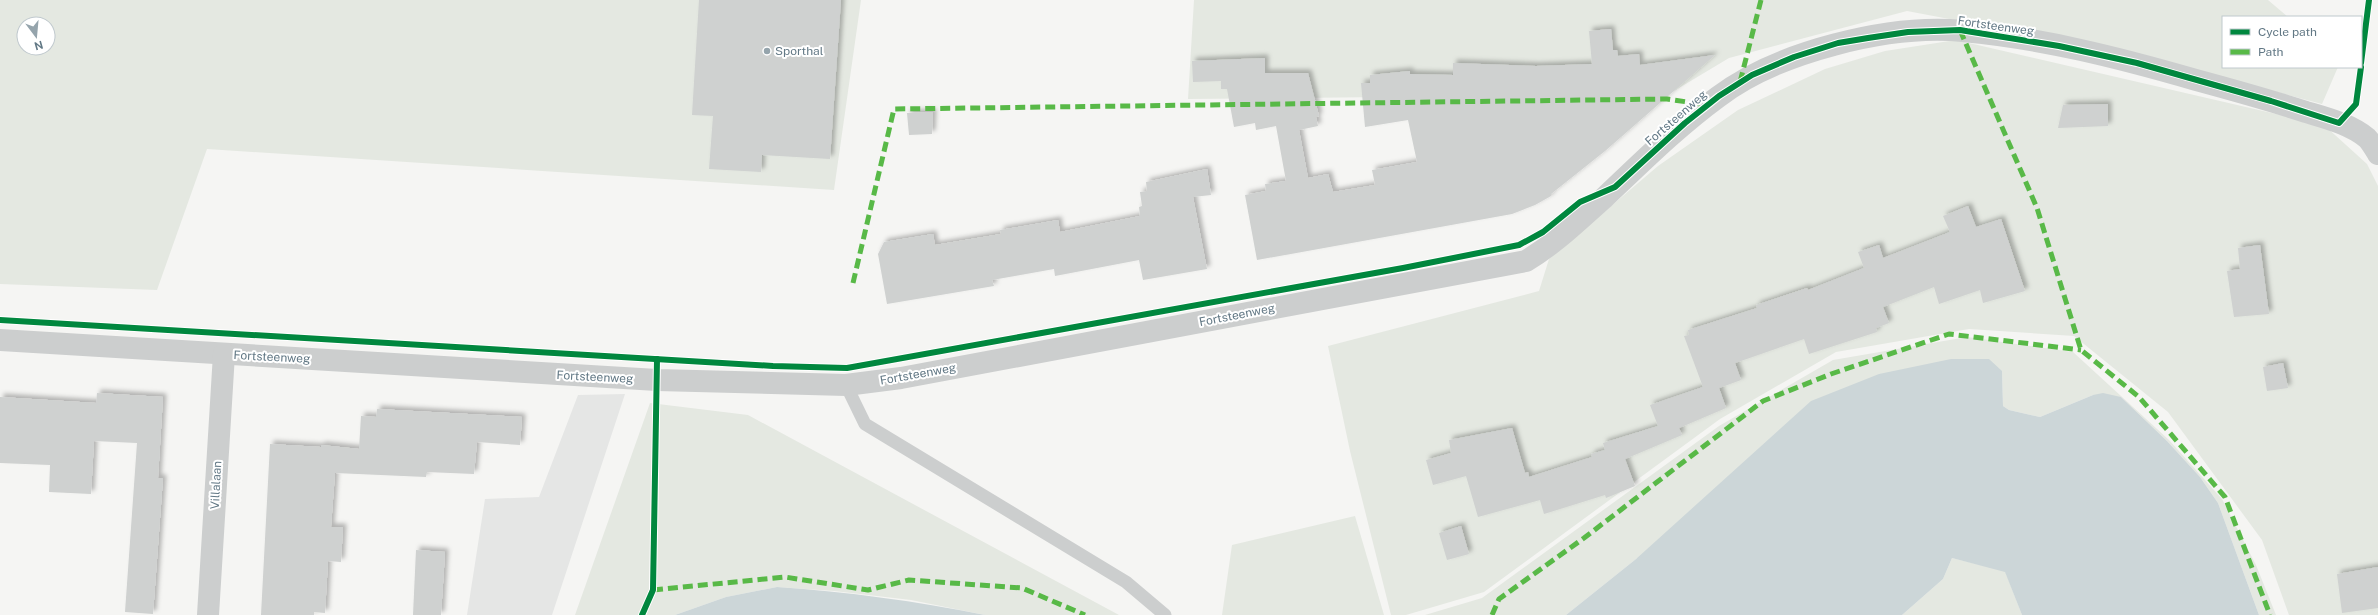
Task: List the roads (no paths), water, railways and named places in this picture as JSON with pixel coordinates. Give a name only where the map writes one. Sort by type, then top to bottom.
[{"type":"street","name":"Fortsteenweg","points":[[0,340],[657,380],[846,386],[901,378],[1526,261],[1553,245],[1685,123],[1719,96],[1752,75],[1794,57],[1838,43],[1908,32],[1960,30],[2059,46],[2137,63],[2271,101],[2339,123],[2368,139],[2378,154]]},
{"type":"street","name":"Villalaan","points":[[208,615],[224,354]]},
{"type":"lane","points":[[846,386],[865,424],[1126,582],[1165,615]]},
{"type":"place","name":"Sporthal","points":[[767,51]]}]
